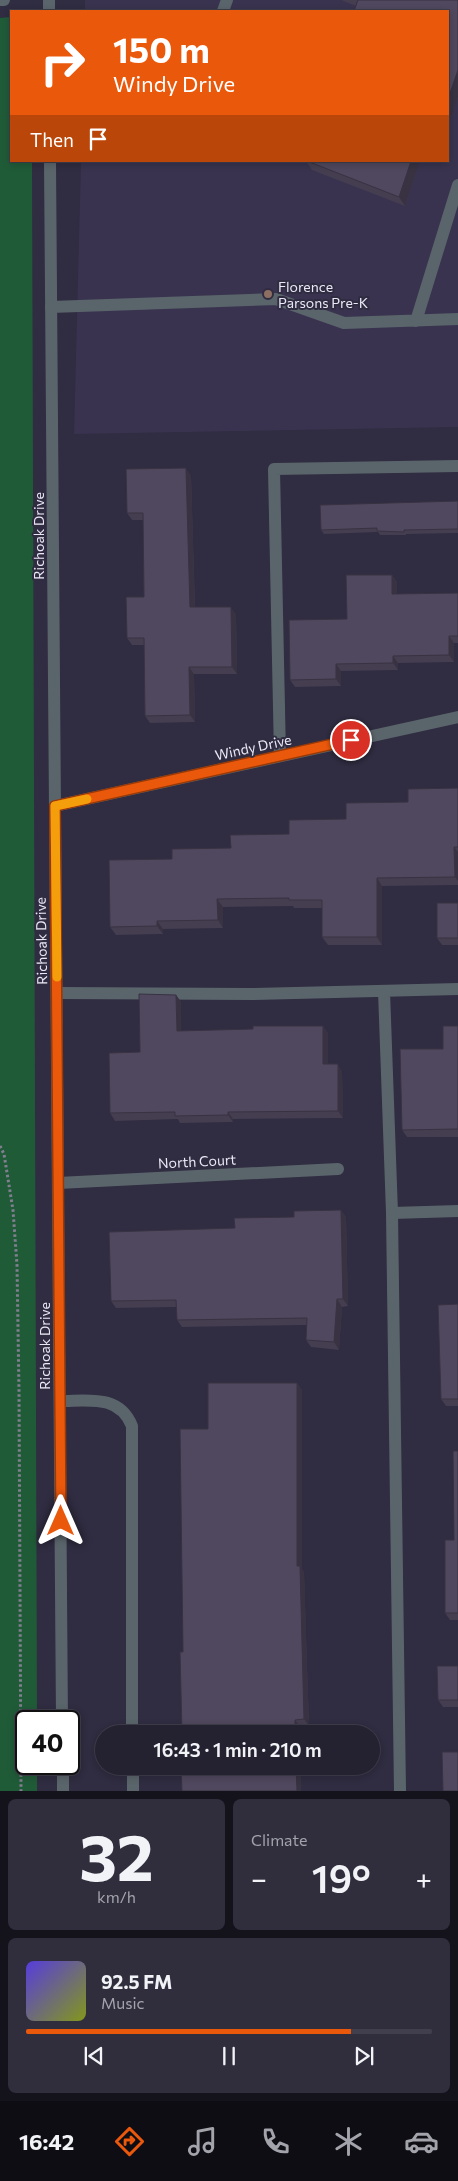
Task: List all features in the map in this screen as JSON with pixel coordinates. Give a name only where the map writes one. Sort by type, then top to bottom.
[{"type":"street","name":"Richoak Drive","points":[[50,162],[62,1710]]},
{"type":"street","points":[[416,321],[458,186]]},
{"type":"street","points":[[51,307],[276,300],[344,323],[458,319]]},
{"type":"street","points":[[280,756],[274,469],[458,466]]},
{"type":"street","name":"Windy Drive","points":[[55,806],[458,717]]},
{"type":"street","points":[[57,993],[252,994],[458,990]]},
{"type":"street","points":[[384,991],[392,1212],[400,1791]]},
{"type":"street","name":"North Court","points":[[58,1183],[338,1169]]},
{"type":"street","points":[[392,1212],[458,1210]]},
{"type":"street","points":[[60,1402],[102,1400],[119,1408],[128,1416],[132,1426],[132,1725]]},
{"type":"street","points":[[63,1775],[63,1791]]},
{"type":"street","points":[[133,1775],[133,1791]]},
{"type":"path","points":[[0,1146],[4,1154],[13,1210],[16,1265],[22,1791]]},
{"type":"shaded area","name":"Florence Parsons Pre-K","points":[[85,0],[458,0],[458,427],[74,434],[81,162],[449,162],[449,10],[85,10]]},
{"type":"green space","points":[[10,17],[10,162],[32,162],[37,1710],[15,1710],[15,1775],[37,1775],[37,1791],[0,1791],[0,18]]},
{"type":"building","points":[[358,0],[458,0],[458,70],[449,96],[449,10],[354,10]]},
{"type":"building","points":[[310,162],[411,162],[399,197]]},
{"type":"building","points":[[186,468],[190,607],[231,607],[232,667],[189,667],[190,715],[145,716],[144,638],[127,638],[126,597],[144,597],[143,513],[127,513],[126,469]]},
{"type":"building","points":[[458,501],[458,529],[404,530],[404,532],[377,531],[377,528],[321,530],[320,505]]},
{"type":"building","points":[[346,575],[392,575],[392,594],[458,593],[458,636],[449,636],[449,655],[393,656],[393,663],[336,664],[336,679],[290,680],[289,620],[347,619]]},
{"type":"building","points":[[458,788],[458,847],[454,847],[455,877],[377,878],[377,937],[322,937],[322,900],[289,900],[289,898],[217,899],[218,920],[157,921],[157,926],[110,927],[109,860],[172,859],[172,849],[231,848],[230,835],[289,834],[289,820],[346,819],[346,803],[408,802],[408,789]]},
{"type":"building","points":[[437,903],[458,903],[458,938],[437,938]]},
{"type":"building","points":[[139,994],[176,995],[177,1031],[253,1029],[253,1026],[323,1026],[323,1064],[338,1064],[338,1111],[228,1112],[228,1115],[175,1116],[175,1112],[110,1113],[109,1053],[140,1052]]},
{"type":"building","points":[[443,1026],[458,1026],[458,1129],[402,1130],[400,1049],[443,1049]]},
{"type":"building","points":[[341,1210],[343,1299],[337,1299],[334,1342],[306,1340],[307,1318],[177,1320],[176,1300],[111,1301],[109,1232],[235,1228],[234,1218],[294,1217],[294,1211]]},
{"type":"building","points":[[458,1304],[458,1399],[441,1399],[438,1305]]},
{"type":"building","points":[[208,1383],[297,1383],[297,1566],[300,1566],[304,1719],[295,1720],[295,1725],[182,1725],[180,1652],[183,1652],[180,1429],[208,1429]]},
{"type":"building","points":[[453,1451],[458,1451],[458,1613],[445,1613],[445,1540],[454,1540]]},
{"type":"building","points":[[437,1666],[458,1666],[458,1700],[438,1700]]},
{"type":"building","points":[[442,1752],[458,1752],[458,1791],[443,1791]]},
{"type":"building","points":[[181,1775],[296,1775],[297,1791],[182,1791]]},
{"type":"slow traffic","points":[[57,977],[55,806],[87,799]]},
{"type":"place","name":"Florence Parsons Pre-K","points":[[268,294]]},
{"type":"route","points":[[61,1521],[55,806],[351,740]]}]
